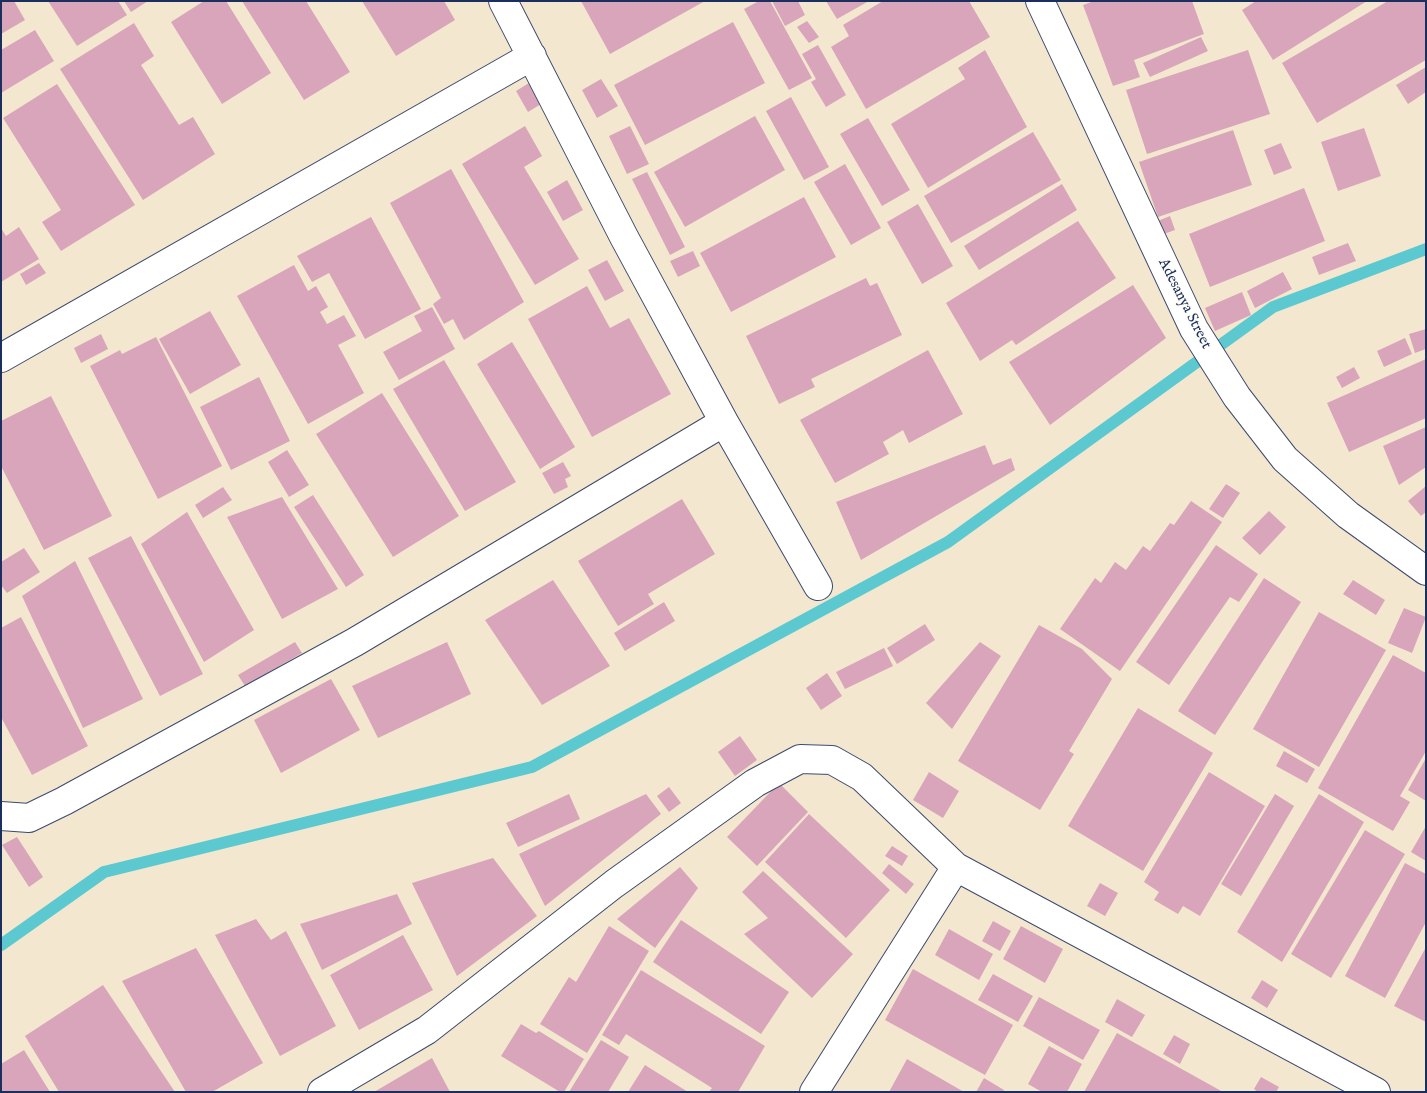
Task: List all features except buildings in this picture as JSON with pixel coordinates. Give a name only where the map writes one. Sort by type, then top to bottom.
[{"type":"street","points":[[503,1],[624,238],[724,422],[818,586]]},
{"type":"street","name":"Adesanya Street","points":[[1040,1],[1194,329],[1236,397],[1285,459],[1348,515],[1426,571]]},
{"type":"street","points":[[1,358],[532,56]]},
{"type":"street","points":[[1,816],[29,818],[355,642],[724,422]]},
{"type":"street","points":[[322,1092],[427,1030],[614,884],[755,783],[800,759],[832,760],[862,777],[956,867],[1361,1088]]},
{"type":"street","points":[[814,1092],[956,867]]},
{"type":"waterway","points":[[1,945],[104,872],[532,767],[948,542],[1273,307],[1426,249]]}]
